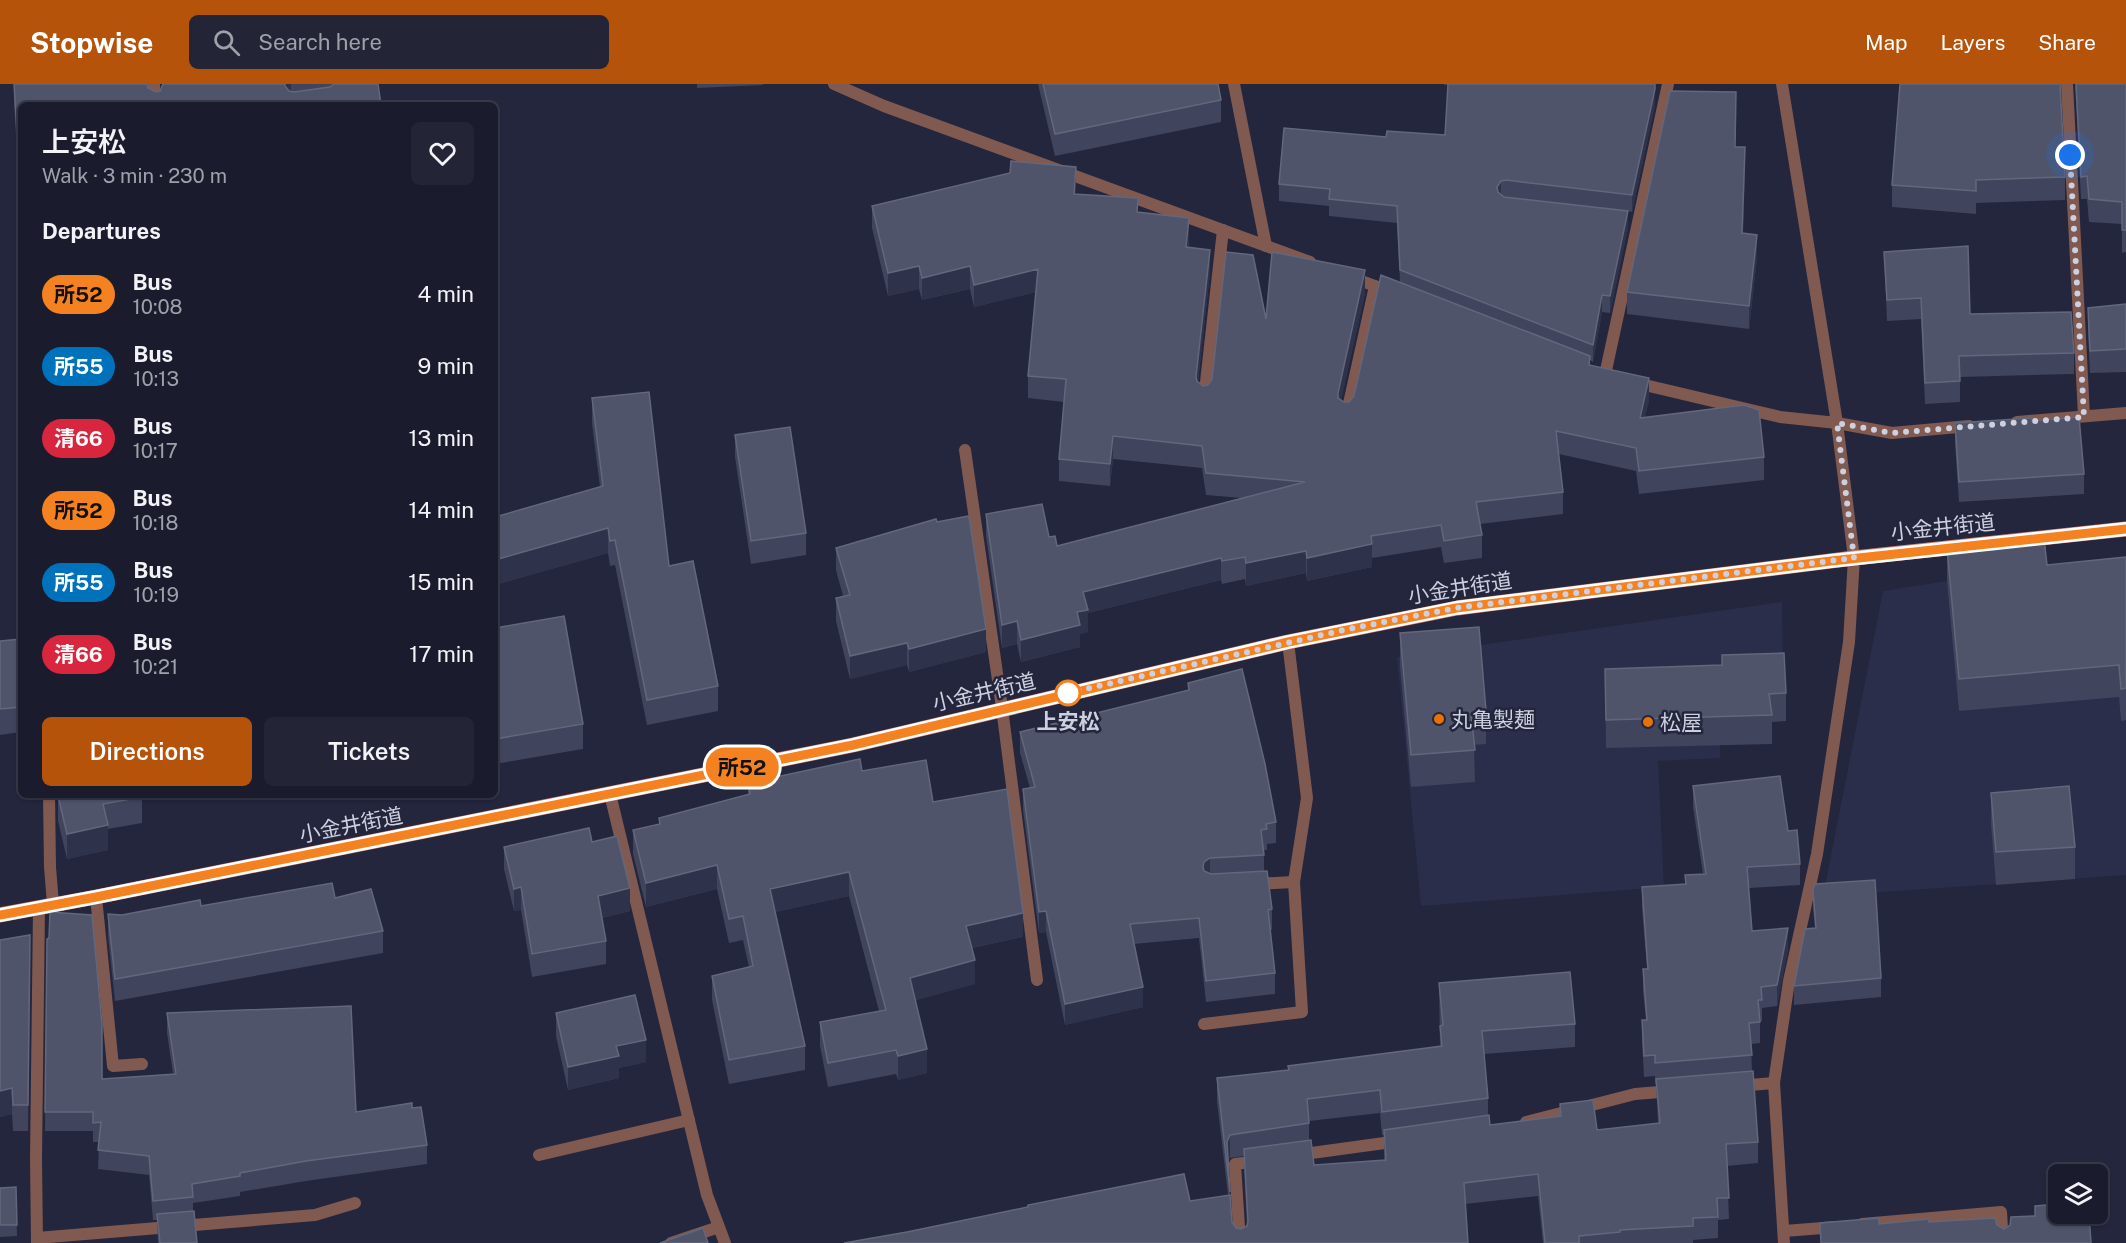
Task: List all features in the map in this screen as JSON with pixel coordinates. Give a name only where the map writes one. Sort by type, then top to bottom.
[{"type":"main road","name":"小金井街道","points":[[0,915],[853,745],[1288,642],[1456,608],[1854,558],[2126,529]]},
{"type":"street","points":[[154,84],[155,102]]},
{"type":"street","points":[[834,84],[884,106],[1320,266]]},
{"type":"street","points":[[1234,84],[1266,246]]},
{"type":"street","points":[[1668,84],[1633,221],[1600,373],[1780,417],[1837,423],[1892,433],[1982,425]]},
{"type":"street","points":[[1782,84],[1837,423],[1854,558],[1849,642],[1817,854],[1789,981],[1774,1083],[1784,1237],[2001,1212],[2003,1243]]},
{"type":"street","points":[[2067,84],[2084,417]]},
{"type":"street","points":[[1204,400],[1223,231]]},
{"type":"street","points":[[1342,274],[1408,299]]},
{"type":"street","points":[[1346,417],[1375,286]]},
{"type":"street","points":[[2005,423],[2126,412]]},
{"type":"street","points":[[965,450],[1002,708],[1037,980]]},
{"type":"street","points":[[1204,1024],[1302,1012],[1294,882],[1307,798],[1288,642]]},
{"type":"street","points":[[610,794],[707,1195],[725,1243]]},
{"type":"street","points":[[49,798],[50,867],[46,906],[36,1146],[37,1241],[315,1215],[355,1203]]},
{"type":"street","points":[[1247,885],[1294,882]]},
{"type":"street","points":[[96,897],[113,1066],[142,1064]]},
{"type":"street","points":[[1728,1086],[1774,1083]]},
{"type":"street","points":[[1514,1125],[1635,1094],[1682,1090]]},
{"type":"street","points":[[539,1155],[688,1120]]},
{"type":"street","points":[[1240,1243],[1235,1164],[1409,1140]]},
{"type":"street","points":[[672,1243],[719,1227]]},
{"type":"shaded area","points":[[2126,561],[2126,875],[1823,896],[1883,591],[1947,581]]},
{"type":"shaded area","points":[[1782,602],[1783,675],[1720,678],[1720,758],[1658,761],[1664,887],[1421,906],[1397,657]]},
{"type":"building","points":[[14,84],[147,84],[148,88],[156,92],[160,91],[163,84],[285,84],[289,91],[294,92],[330,87],[334,84],[378,84],[381,102],[18,102],[17,132]]},
{"type":"building","points":[[1043,84],[1218,84],[1221,100],[1055,134]]},
{"type":"building","points":[[1448,84],[1655,84],[1632,195],[1506,180],[1501,181],[1497,187],[1498,192],[1504,197],[1628,211],[1610,296],[1602,295],[1593,345],[1400,270],[1397,206],[1329,199],[1330,189],[1279,184],[1284,128],[1386,137],[1387,131],[1445,135]]},
{"type":"building","points":[[1900,84],[2060,84],[2065,177],[1976,180],[1976,191],[1892,185]]},
{"type":"building","points":[[2076,84],[2126,84],[2126,230],[2122,230],[2122,202],[2089,199],[2087,176],[2081,177]]},
{"type":"building","points":[[1670,91],[1736,92],[1735,147],[1745,147],[1742,233],[1757,235],[1749,306],[1627,292]]},
{"type":"building","points":[[1011,161],[1076,167],[1074,194],[1138,198],[1137,212],[1189,218],[1186,247],[1210,250],[1196,377],[1203,386],[1208,385],[1212,379],[1226,252],[1253,255],[1266,319],[1272,252],[1365,270],[1338,393],[1338,398],[1344,402],[1349,402],[1354,396],[1381,275],[1590,356],[1589,365],[1649,378],[1640,418],[1744,405],[1759,410],[1764,457],[1639,471],[1636,448],[1556,431],[1563,492],[1476,502],[1482,535],[1444,541],[1441,525],[1371,536],[1372,544],[1307,558],[1306,551],[1246,563],[1245,557],[1222,561],[1221,558],[1083,592],[1088,610],[1077,612],[1080,625],[1021,640],[1017,621],[1002,625],[986,514],[1042,504],[1049,537],[1055,536],[1057,546],[1305,482],[1206,473],[1202,446],[1113,436],[1110,464],[1059,459],[1066,379],[1028,376],[1038,269],[974,285],[970,266],[922,278],[919,266],[888,273],[872,206],[1010,173]]},
{"type":"building","points":[[1968,246],[1970,314],[2071,312],[2074,353],[1959,356],[1960,381],[1925,383],[1921,298],[1887,300],[1884,252]]},
{"type":"building","points":[[2126,304],[2126,349],[2090,351],[2088,308]]},
{"type":"building","points":[[649,392],[669,566],[693,561],[718,686],[647,700],[615,540],[610,541],[608,528],[498,559],[498,516],[603,486],[592,398]]},
{"type":"building","points":[[2079,417],[2084,474],[1959,482],[1955,423]]},
{"type":"building","points":[[790,427],[806,533],[751,541],[735,435]]},
{"type":"building","points":[[969,516],[986,629],[909,649],[907,643],[850,656],[836,598],[850,595],[836,548],[936,519],[937,522]]},
{"type":"building","points":[[2044,538],[2047,565],[2126,557],[2126,688],[2121,689],[2119,665],[1959,679],[1947,548]]},
{"type":"building","points":[[564,616],[583,724],[498,738],[498,627]]},
{"type":"building","points":[[1479,627],[1486,711],[1471,713],[1475,750],[1411,755],[1400,633]]},
{"type":"building","points":[[18,639],[18,707],[0,709],[0,641]]},
{"type":"building","points":[[1784,653],[1786,693],[1769,694],[1772,715],[1606,720],[1605,669],[1722,665],[1722,655]]},
{"type":"building","points":[[1242,669],[1265,764],[1276,822],[1266,824],[1267,829],[1261,830],[1264,855],[1210,858],[1204,862],[1203,867],[1204,871],[1211,874],[1267,871],[1272,909],[1268,910],[1275,973],[1206,981],[1199,918],[1130,924],[1143,987],[1065,1004],[1046,911],[1039,912],[1023,789],[1035,787],[1020,732],[1189,690],[1188,683]]},
{"type":"building","points":[[860,759],[862,771],[926,760],[933,802],[1007,789],[1023,913],[966,926],[975,960],[910,978],[927,1049],[898,1056],[896,1050],[828,1063],[820,1022],[886,1010],[849,872],[770,889],[805,1046],[729,1060],[712,976],[753,966],[743,916],[729,919],[717,865],[646,883],[633,830],[660,824],[659,818],[750,794],[748,783]]},
{"type":"building","points":[[1780,776],[1788,831],[1797,830],[1800,864],[1747,867],[1752,931],[1788,928],[1777,985],[1761,987],[1762,1000],[1758,1000],[1760,1022],[1749,1023],[1752,1055],[1655,1063],[1655,1055],[1644,1056],[1642,1020],[1647,1020],[1643,969],[1648,969],[1642,887],[1686,884],[1685,875],[1706,874],[1693,786]]},
{"type":"building","points":[[2069,786],[2075,847],[1996,852],[1991,793]]},
{"type":"building","points":[[58,798],[136,798],[103,804],[108,825],[67,834]]},
{"type":"building","points":[[589,828],[592,842],[617,836],[630,888],[598,896],[606,941],[532,954],[521,887],[514,889],[504,847]]},
{"type":"building","points":[[1875,880],[1881,978],[1794,986],[1805,929],[1816,928],[1813,890],[1815,884]]},
{"type":"building","points":[[332,883],[335,898],[371,889],[383,931],[115,979],[108,914],[122,915],[200,900],[201,906]]},
{"type":"building","points":[[50,912],[92,915],[102,1024],[102,1079],[176,1074],[167,1013],[351,1006],[356,1112],[412,1103],[412,1108],[421,1107],[427,1145],[306,1161],[240,1173],[240,1176],[192,1184],[193,1197],[153,1201],[149,1156],[98,1150],[101,1122],[93,1123],[93,1112],[45,1112],[47,939],[49,938]]},
{"type":"building","points":[[30,935],[28,1105],[13,1105],[12,1088],[0,1091],[0,940]]},
{"type":"building","points":[[1570,972],[1575,1024],[1482,1031],[1488,1098],[1382,1112],[1380,1090],[1307,1099],[1309,1123],[1230,1135],[1227,1142],[1230,1192],[1217,1078],[1289,1070],[1288,1066],[1442,1046],[1440,1026],[1443,1025],[1439,983]]},
{"type":"building","points":[[635,995],[646,1040],[616,1046],[619,1056],[568,1067],[556,1013]]},
{"type":"building","points":[[1753,1071],[1758,1142],[1726,1144],[1729,1198],[1717,1198],[1718,1217],[1693,1218],[1693,1226],[1620,1230],[1620,1232],[1579,1236],[1579,1243],[1545,1243],[1538,1174],[1464,1183],[1468,1243],[844,1243],[1184,1174],[1190,1201],[1230,1195],[1232,1222],[1236,1228],[1241,1229],[1247,1226],[1248,1221],[1244,1149],[1311,1140],[1314,1165],[1386,1160],[1384,1130],[1489,1115],[1490,1125],[1561,1116],[1560,1104],[1593,1100],[1597,1130],[1660,1123],[1656,1079]]},
{"type":"building","points":[[16,1187],[17,1225],[0,1225],[0,1188]]},
{"type":"building","points":[[2048,1205],[2048,1224],[2090,1224],[2091,1243],[1821,1243],[1820,1223],[1879,1218],[1879,1224],[1929,1219],[1929,1222],[1995,1218],[1997,1225],[2004,1229],[2010,1225],[2011,1217],[2035,1216],[2035,1206]]},
{"type":"building","points":[[194,1211],[197,1243],[160,1243],[157,1214]]},
{"type":"building","points":[[703,1228],[708,1243],[660,1243]]},
{"type":"bus line","name":"所52","points":[[0,915],[853,745],[1288,642],[1456,608],[1831,561],[2126,529]]},
{"type":"place","name":"上安松","points":[[1068,693]]},
{"type":"place","name":"丸亀製麺","points":[[1439,719]]},
{"type":"place","name":"松屋","points":[[1648,722]]},
{"type":"route","points":[[1068,693],[1344,630],[1456,608],[1854,558],[1837,423],[1892,433],[2084,417],[2070,155]]}]
